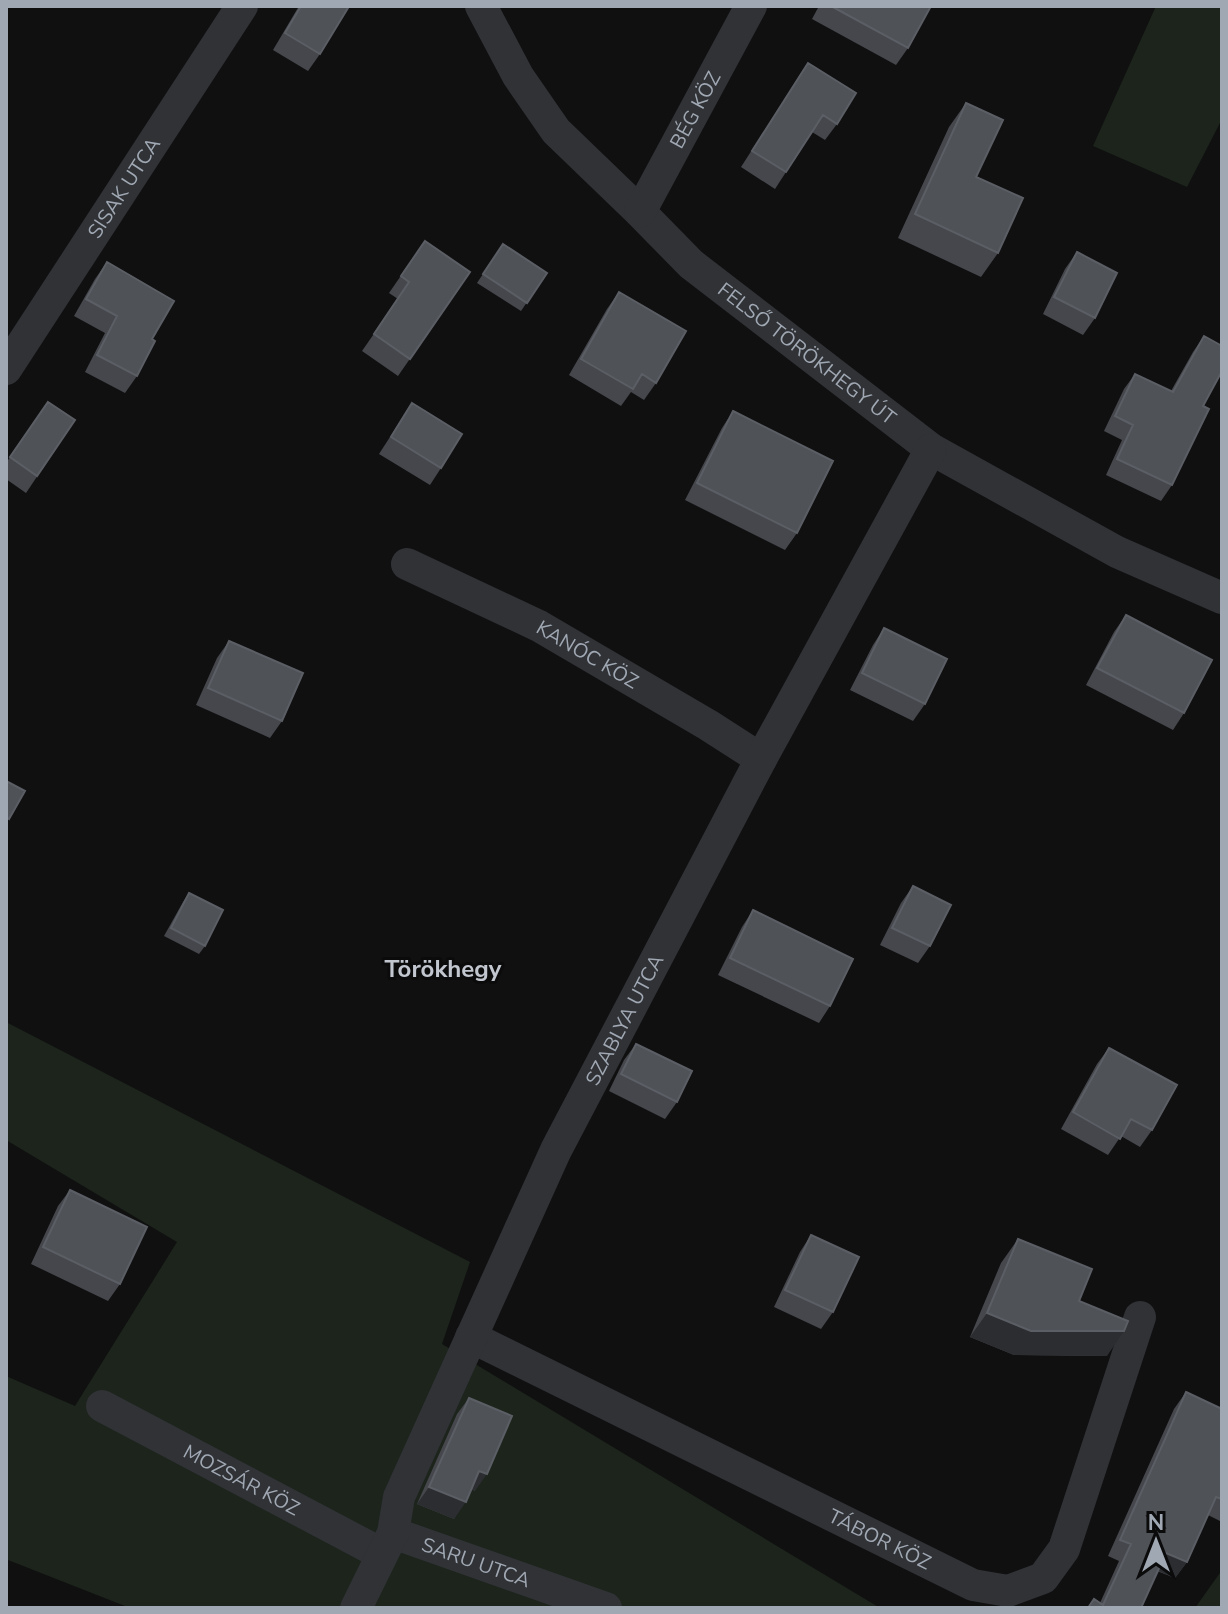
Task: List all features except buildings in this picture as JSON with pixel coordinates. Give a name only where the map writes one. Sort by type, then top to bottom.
[{"type":"street","name":"SISAK UTCA","points":[[6,369],[242,6]]},
{"type":"street","name":"FELSŐ TÖRÖKHEGY ÚT","points":[[481,6],[518,76],[556,131],[691,264],[931,449],[1117,552],[1222,598]]},
{"type":"street","name":"BÉG KÖZ","points":[[640,212],[751,6]]},
{"type":"street","name":"SZABLYA UTCA","points":[[356,1608],[388,1543],[399,1497],[556,1150],[761,759],[931,449]]},
{"type":"street","name":"KANÓC KÖZ","points":[[407,564],[539,626],[761,759]]},
{"type":"street","name":"TÁBOR KÖZ","points":[[471,1337],[973,1585],[1008,1591],[1043,1578],[1064,1549],[1140,1317]]},
{"type":"street","name":"MOZSÁR KÖZ","points":[[102,1406],[388,1543]]},
{"type":"street","name":"SARU UTCA","points":[[388,1543],[606,1608]]},
{"type":"shaded area","points":[[1156,6],[1222,6],[1222,119],[1187,187],[1093,146]]},
{"type":"shaded area","points":[[6,1022],[470,1262],[442,1344],[880,1608],[130,1608],[8,1560],[6,1563],[6,1376],[75,1406],[177,1242],[6,1140]]},
{"type":"shaded area","points":[[1222,1570],[1222,1608],[1195,1608]]},
{"type":"district","name":"Törökhegy","points":[[443,969]]}]
